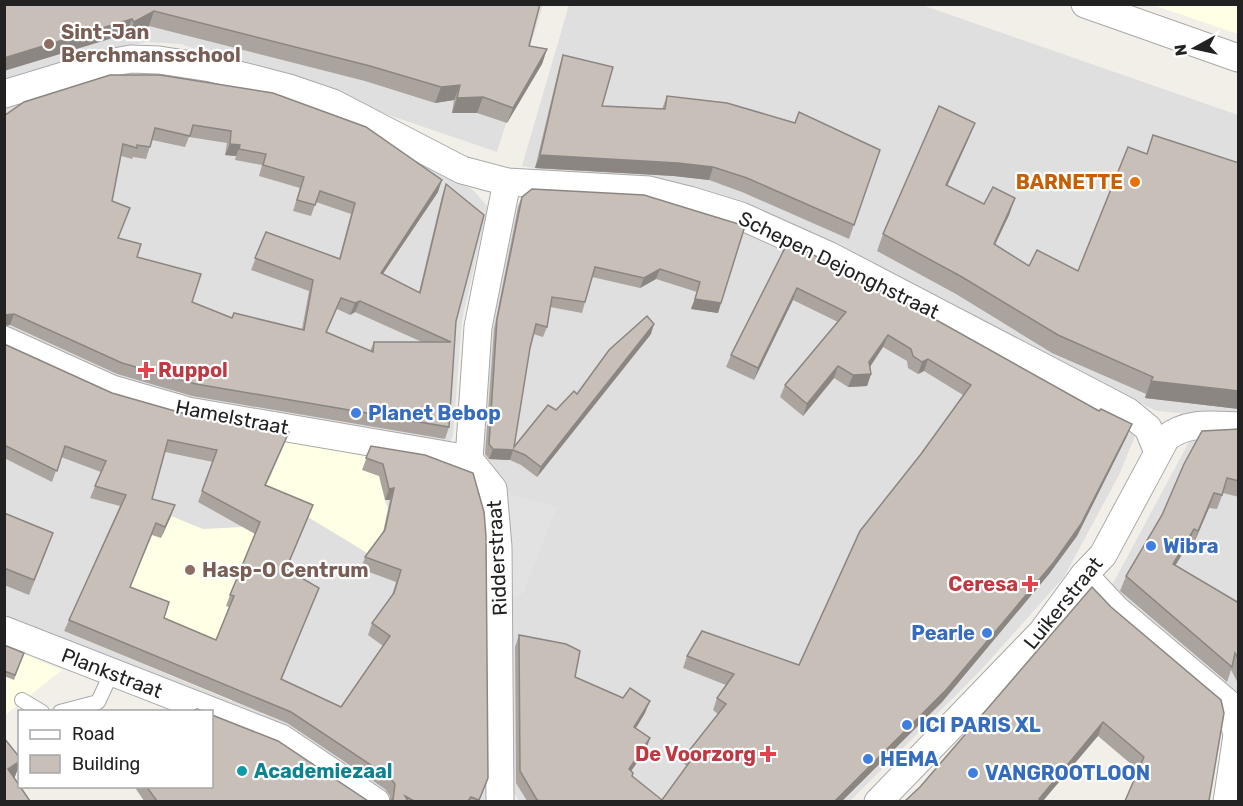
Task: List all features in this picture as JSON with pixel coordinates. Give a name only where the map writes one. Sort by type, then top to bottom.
[{"type":"street","points":[[1085,4],[1239,58]]},
{"type":"street","name":"Schepen Dejonghstraat","points":[[4,94],[103,64],[131,59],[159,60],[211,68],[290,88],[333,103],[462,170],[507,182],[649,190],[741,216],[830,256],[1127,411],[1148,428],[1157,450]]},
{"type":"street","points":[[469,459],[478,327],[507,182]]},
{"type":"street","name":"Hamelstraat","points":[[4,340],[112,389],[188,411],[469,459]]},
{"type":"street","name":"Luikerstraat","points":[[878,801],[1042,632],[1084,575],[1103,555],[1157,450],[1166,438],[1188,426],[1239,426]]},
{"type":"street","name":"Ridderstraat","points":[[469,459],[493,489],[501,606],[500,801]]},
{"type":"street","points":[[1084,575],[1116,609],[1230,705],[1237,735],[1227,801]]},
{"type":"street","name":"Plankstraat","points":[[4,630],[209,710]]},
{"type":"street","name":"Plankstraat","points":[[213,711],[281,738],[376,801]]},
{"type":"lane","points":[[64,710],[98,702],[112,672]]},
{"type":"lane","points":[[22,700],[40,710]]},
{"type":"shaded area","points":[[4,5],[543,5],[497,152],[181,44],[147,42],[98,52],[5,83]]},
{"type":"shaded area","points":[[569,5],[922,5],[1238,115],[1238,418],[1156,411],[820,237],[726,197],[656,182],[599,179],[522,166]]},
{"type":"shaded area","points":[[1153,5],[1238,5],[1238,34]]},
{"type":"shaded area","points":[[151,68],[276,93],[401,147],[473,190],[488,207],[462,320],[453,435],[448,447],[178,403],[5,330],[4,106],[104,72]]},
{"type":"shaded area","points":[[652,196],[821,259],[1138,429],[1119,475],[1064,577],[980,671],[849,802],[519,801],[512,790],[505,556],[476,459],[491,330],[518,203],[523,197]]},
{"type":"shaded area","points":[[5,346],[475,481],[485,505],[487,797],[483,802],[392,801],[326,758],[5,620]]},
{"type":"shaded area","points":[[1198,435],[1238,435],[1238,694],[1110,589],[1189,442]]},
{"type":"shaded area","name":"Hasp-O Centrum","points":[[286,440],[370,449],[392,480],[385,500],[388,509],[377,559],[308,517],[232,701],[64,631],[86,584],[171,516],[203,529],[243,527],[270,478]]},
{"type":"shaded area","points":[[493,489],[557,507],[523,593],[501,606]]},
{"type":"shaded area","points":[[5,646],[62,670],[5,715]]},
{"type":"building","points":[[4,4],[540,4],[529,46],[547,49],[513,108],[483,97],[457,98],[460,85],[441,87],[370,66],[154,11],[134,22],[132,19],[4,58]]},
{"type":"building","points":[[563,55],[613,67],[602,106],[665,109],[667,96],[727,103],[795,123],[799,112],[880,150],[854,225],[747,178],[713,167],[540,155]]},
{"type":"building","points":[[110,75],[160,75],[273,93],[366,127],[442,180],[381,273],[420,293],[446,184],[484,215],[456,321],[449,427],[196,384],[122,363],[14,314],[4,315],[4,116],[24,102]],"holes":[[[193,125],[231,131],[230,144],[240,145],[239,149],[266,154],[263,165],[304,177],[297,200],[315,205],[320,191],[355,203],[340,259],[266,232],[255,258],[313,280],[304,330],[234,313],[232,318],[192,302],[201,274],[137,257],[141,244],[118,238],[130,208],[112,201],[123,144],[137,148],[137,145],[150,147],[155,128],[190,136]],[[341,298],[355,303],[360,301],[451,342],[374,342],[373,352],[326,332]]]},
{"type":"building","points":[[939,106],[975,123],[946,185],[984,204],[993,187],[1015,198],[994,244],[1029,266],[1037,250],[1078,271],[1128,147],[1147,154],[1153,135],[1239,163],[1239,391],[1151,381],[1153,377],[1058,335],[962,277],[883,234]]},
{"type":"building","points":[[532,189],[644,195],[745,226],[721,303],[695,299],[700,282],[660,269],[644,278],[595,267],[585,302],[552,297],[547,327],[536,324],[514,447],[548,405],[556,410],[574,391],[577,394],[609,350],[647,316],[654,324],[541,467],[525,455],[513,450],[493,449],[489,444],[497,319],[522,197]]},
{"type":"building","points":[[788,242],[839,268],[837,271],[897,298],[1099,411],[1101,409],[1132,424],[1081,524],[1054,562],[946,690],[835,801],[537,800],[520,771],[519,635],[566,644],[580,651],[575,677],[623,698],[630,688],[650,701],[634,727],[650,738],[629,769],[633,773],[632,776],[662,800],[694,756],[688,752],[726,704],[717,698],[734,674],[687,656],[702,631],[799,665],[860,531],[921,454],[971,385],[928,359],[922,362],[913,356],[911,349],[888,335],[869,362],[871,374],[853,375],[838,366],[807,404],[785,385],[846,312],[797,288],[758,368],[731,355]]},
{"type":"building","points":[[4,344],[112,393],[189,415],[289,432],[265,485],[313,505],[286,569],[319,588],[281,679],[341,707],[390,636],[372,623],[394,593],[401,570],[365,557],[385,530],[394,488],[389,489],[383,464],[366,458],[371,446],[425,455],[473,473],[484,512],[486,536],[488,778],[479,800],[471,797],[468,801],[414,801],[405,796],[408,801],[389,801],[393,800],[395,784],[389,777],[291,712],[69,620],[126,495],[95,486],[106,461],[65,446],[57,471],[4,445]],"holes":[[[168,440],[217,450],[202,491],[260,522],[230,595],[234,596],[216,640],[164,618],[169,602],[130,587],[156,523],[165,527],[175,505],[152,499]]]},
{"type":"building","points":[[1239,429],[1239,481],[1227,478],[1222,495],[1214,493],[1198,531],[1194,529],[1173,564],[1239,603],[1239,660],[1235,653],[1232,667],[1126,576],[1162,515],[1184,464],[1202,431]]},
{"type":"building","points":[[4,513],[53,533],[34,580],[4,568]]},
{"type":"building","points":[[1092,587],[1111,607],[1221,700],[1224,713],[1209,801],[1125,801],[1144,757],[1103,722],[1039,799],[1043,801],[905,801],[920,787]]},
{"type":"building","points":[[4,645],[24,653],[15,675],[4,671]]},
{"type":"building","points":[[213,715],[278,741],[368,801],[157,801],[147,788],[213,788]]},
{"type":"building","points":[[4,738],[18,756],[18,762],[8,769],[18,784],[18,788],[21,788],[30,801],[4,801]]},
{"type":"place","name":"Sint-Jan Berchmansschool","points":[[49,44]]},
{"type":"place","name":"BARNETTE","points":[[1135,182]]},
{"type":"place","name":"Ruppol","points":[[146,370]]},
{"type":"place","name":"Planet Bebop","points":[[356,413]]},
{"type":"place","name":"Wibra","points":[[1151,546]]},
{"type":"place","name":"Hasp-O Centrum","points":[[190,570]]},
{"type":"place","name":"Ceresa","points":[[1030,584]]},
{"type":"place","name":"Pearle","points":[[987,633]]},
{"type":"place","name":"ICI PARIS XL","points":[[907,725]]},
{"type":"place","name":"De Voorzorg","points":[[768,754]]},
{"type":"place","name":"HEMA","points":[[868,759]]},
{"type":"place","name":"Academiezaal","points":[[242,771]]},
{"type":"place","name":"VANGROOTLOON","points":[[973,773]]}]
